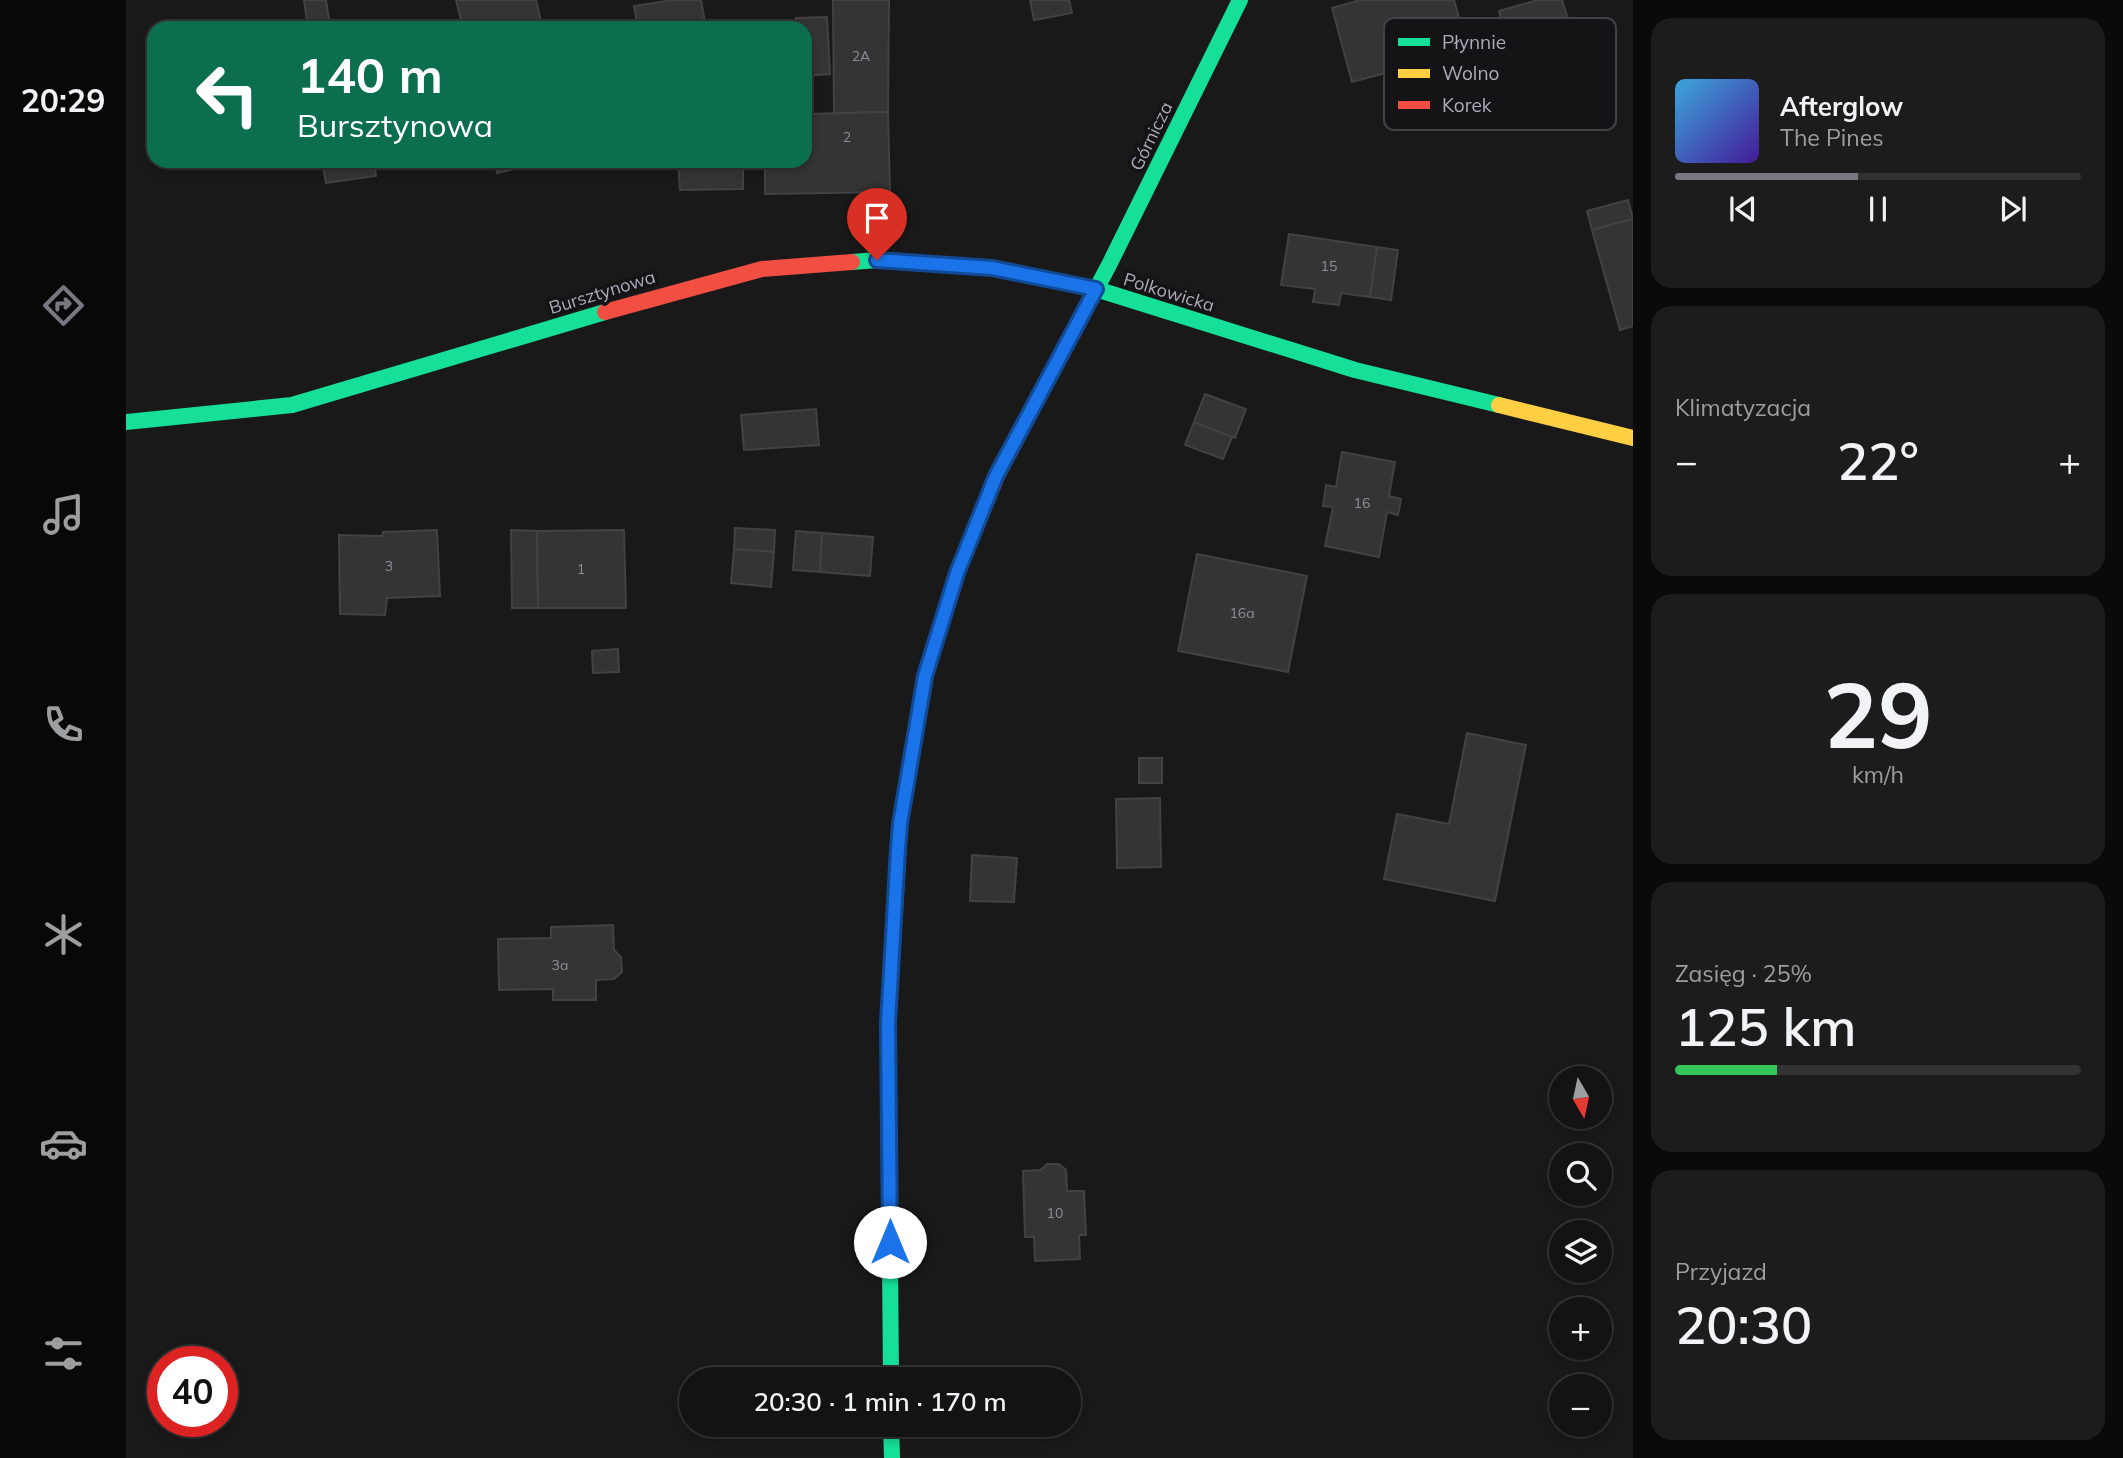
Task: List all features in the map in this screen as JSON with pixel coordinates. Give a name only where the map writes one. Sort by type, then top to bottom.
[{"type":"street","name":"Górnicza","points":[[1096,289],[1240,0]]},
{"type":"street","name":"Bursztynowa","points":[[126,422],[292,405],[668,293],[762,269],[877,260],[992,268],[1096,289]]},
{"type":"street","name":"Polkowicka","points":[[891,1367],[888,1023],[900,824],[925,676],[957,573],[996,476],[1096,289],[1354,370],[1633,438]]},
{"type":"street","points":[[891,1437],[892,1458]]},
{"type":"building","points":[[304,0],[326,0],[329,21],[307,21]]},
{"type":"building","points":[[456,0],[536,0],[541,21],[461,21]]},
{"type":"building","points":[[672,0],[701,0],[705,21],[637,21],[634,6]]},
{"type":"building","points":[[833,0],[889,0],[888,112],[834,113]]},
{"type":"building","points":[[1030,0],[1069,0],[1072,13],[1034,20]]},
{"type":"building","points":[[1360,0],[1454,0],[1459,18],[1384,18],[1384,74],[1352,82],[1332,8]]},
{"type":"building","points":[[1538,0],[1562,0],[1568,18],[1501,18],[1499,11]]},
{"type":"building","points":[[827,17],[830,74],[812,75],[812,21],[796,21],[796,18]]},
{"type":"building","points":[[888,112],[890,192],[765,194],[765,168],[812,168],[812,114]]},
{"type":"building","points":[[323,168],[375,168],[376,176],[326,183]]},
{"type":"building","points":[[496,168],[519,168],[497,173]]},
{"type":"building","points":[[678,168],[743,168],[743,189],[680,190]]},
{"type":"building","points":[[1628,200],[1633,219],[1592,230],[1587,211]]},
{"type":"building","points":[[1633,219],[1633,326],[1620,330],[1592,230]]},
{"type":"building","points":[[1289,234],[1377,247],[1370,297],[1341,293],[1339,305],[1313,302],[1315,289],[1281,285]]},
{"type":"building","points":[[1377,247],[1398,250],[1391,300],[1370,297]]},
{"type":"building","points":[[1205,394],[1246,409],[1235,438],[1194,422]]},
{"type":"building","points":[[816,409],[819,445],[744,450],[741,415]]},
{"type":"building","points":[[1194,422],[1232,437],[1223,459],[1185,445]]},
{"type":"building","points":[[1342,452],[1395,462],[1389,496],[1401,499],[1398,515],[1387,512],[1379,557],[1325,546],[1333,507],[1323,506],[1326,485],[1336,487]]},
{"type":"building","points":[[735,528],[775,530],[774,552],[734,549]]},
{"type":"building","points":[[437,530],[440,596],[387,598],[385,615],[340,614],[339,535],[382,536],[383,532]]},
{"type":"building","points":[[511,530],[537,531],[538,608],[512,608]]},
{"type":"building","points":[[624,530],[626,608],[538,608],[537,531]]},
{"type":"building","points":[[796,531],[822,533],[820,572],[793,570]]},
{"type":"building","points":[[822,533],[873,537],[870,576],[820,572]]},
{"type":"building","points":[[734,549],[774,552],[771,587],[731,583]]},
{"type":"building","points":[[1197,554],[1307,576],[1288,672],[1178,651]]},
{"type":"building","points":[[618,649],[619,672],[593,673],[592,651]]},
{"type":"building","points":[[1467,733],[1526,745],[1495,901],[1384,879],[1397,814],[1449,824]]},
{"type":"building","points":[[1139,758],[1162,758],[1162,783],[1139,783]]},
{"type":"building","points":[[1160,798],[1161,867],[1117,868],[1116,799]]},
{"type":"building","points":[[972,855],[1017,858],[1014,902],[970,901]]},
{"type":"building","points":[[613,925],[614,950],[621,957],[622,972],[614,979],[596,980],[596,1000],[553,1000],[553,989],[499,990],[498,939],[551,938],[551,927]]},
{"type":"building","points":[[1047,1164],[1059,1164],[1066,1170],[1067,1191],[1084,1191],[1086,1235],[1079,1235],[1080,1259],[1035,1261],[1034,1237],[1025,1237],[1023,1171],[1041,1170]]},
{"type":"traffic: fast","points":[[1028,417],[1109,265],[1240,0]]},
{"type":"traffic: fast","points":[[852,262],[877,260],[992,268],[1096,289],[1355,370],[1499,405]]},
{"type":"traffic: fast","points":[[126,422],[292,405],[605,312]]},
{"type":"traffic: fast","points":[[891,1367],[888,1023],[900,824],[927,668]]},
{"type":"traffic: fast","points":[[891,1437],[892,1458]]},
{"type":"traffic: slow","points":[[1499,405],[1633,438]]},
{"type":"traffic: jam","points":[[605,312],[762,269],[852,262]]},
{"type":"traffic: jam","points":[[927,668],[957,573],[997,476],[1028,417]]},
{"type":"route","points":[[877,260],[992,268],[1096,289],[996,476],[957,573],[925,676],[898,849],[888,1023],[890,1242]]}]
